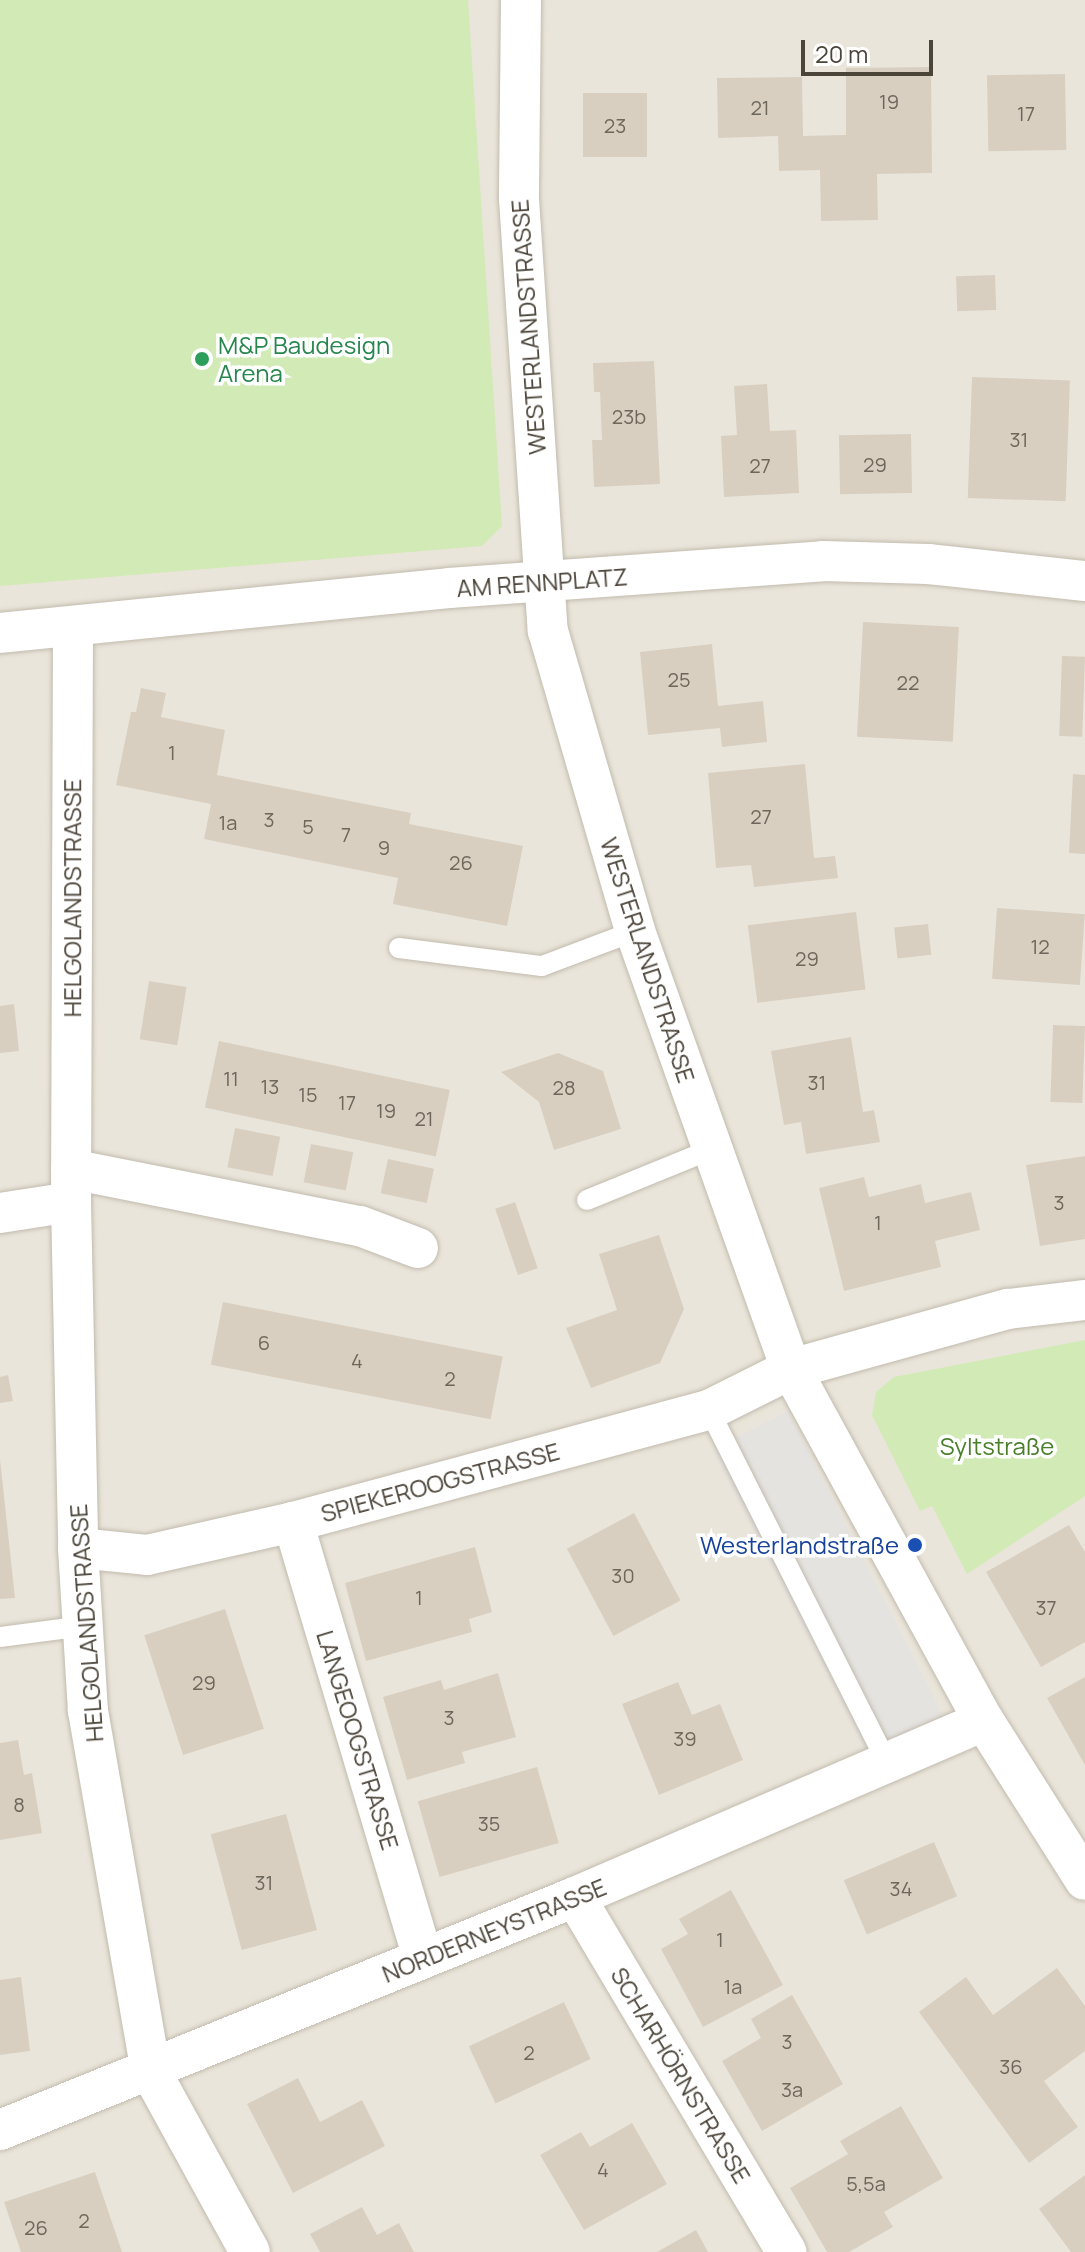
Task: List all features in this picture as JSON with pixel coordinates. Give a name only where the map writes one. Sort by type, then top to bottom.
[{"type":"street","name":"WESTERLANDSTRASSE","points":[[521,0],[519,199],[548,631],[635,931],[791,1369],[984,1721],[1085,1880]]},
{"type":"street","name":"AM RENNPLATZ","points":[[0,633],[449,588],[823,561],[928,564],[1085,581]]},
{"type":"street","name":"HELGOLANDSTRASSE","points":[[73,628],[71,1185],[78,1548],[88,1711],[151,2072],[250,2252]]},
{"type":"street","points":[[0,1213],[71,1185],[360,1226],[418,1248]]},
{"type":"street","points":[[791,1369],[1008,1309],[1085,1300]]},
{"type":"street","name":"SPIEKEROOGSTRASSE","points":[[78,1548],[147,1555],[293,1522],[709,1410],[791,1369]]},
{"type":"street","name":"LANGEOOGSTRASSE","points":[[293,1522],[423,1958]]},
{"type":"street","name":"NORDERNEYSTRASSE","points":[[0,2130],[151,2072],[575,1897],[984,1721]]},
{"type":"street","name":"SCHARHÖRNSTRASSE","points":[[575,1897],[787,2252]]},
{"type":"lane","points":[[399,948],[542,966],[635,931]]},
{"type":"lane","points":[[587,1200],[712,1149]]},
{"type":"lane","points":[[709,1410],[886,1761]]},
{"type":"lane","points":[[0,1637],[83,1626]]},
{"type":"shaded area","points":[[0,0],[1085,0],[1085,2252],[0,2252]]},
{"type":"shaded area","points":[[788,1411],[945,1719],[869,1758],[712,1450]]},
{"type":"green space","name":"M&P Baudesign Arena","points":[[0,0],[468,0],[502,526],[482,546],[0,586]]},
{"type":"green space","name":"Syltstraße","points":[[1085,1340],[1085,1496],[967,1574],[932,1506],[920,1511],[872,1415],[876,1392],[894,1377]]},
{"type":"building","points":[[931,67],[932,173],[877,174],[878,220],[821,221],[820,170],[779,171],[778,136],[718,138],[717,78],[802,77],[803,136],[846,135],[846,68]]},
{"type":"building","points":[[1065,74],[1066,150],[988,151],[987,75]]},
{"type":"building","points":[[583,93],[647,93],[647,157],[583,157]]},
{"type":"building","points":[[995,275],[996,310],[957,311],[956,276]]},
{"type":"building","points":[[654,361],[660,484],[594,487],[592,440],[602,440],[600,392],[594,392],[593,363]]},
{"type":"building","points":[[972,377],[1070,380],[1066,501],[968,498]]},
{"type":"building","points":[[767,384],[770,431],[796,430],[799,493],[724,497],[721,436],[737,435],[734,386]]},
{"type":"building","points":[[911,434],[912,493],[840,494],[839,435]]},
{"type":"building","points":[[863,622],[959,627],[953,742],[857,737]]},
{"type":"building","points":[[712,644],[718,706],[763,701],[767,742],[722,747],[720,728],[648,735],[640,652]]},
{"type":"building","points":[[1062,656],[1085,657],[1082,737],[1059,736]]},
{"type":"building","points":[[141,688],[166,693],[161,717],[225,730],[217,775],[411,813],[409,824],[523,846],[507,926],[393,904],[398,878],[204,839],[211,804],[116,785],[131,712],[136,712]]},
{"type":"building","points":[[805,764],[814,858],[835,856],[838,878],[754,887],[751,865],[716,868],[708,773]]},
{"type":"building","points":[[1073,774],[1085,775],[1085,854],[1069,853]]},
{"type":"building","points":[[997,908],[1085,914],[1080,985],[992,979]]},
{"type":"building","points":[[856,912],[866,989],[757,1003],[748,925]]},
{"type":"building","points":[[928,924],[931,955],[897,958],[894,928]]},
{"type":"building","points":[[149,981],[187,987],[177,1045],[140,1039]]},
{"type":"building","points":[[14,1004],[19,1051],[0,1053],[0,1006]]},
{"type":"building","points":[[1053,1025],[1085,1026],[1082,1103],[1050,1102]]},
{"type":"building","points":[[851,1037],[863,1112],[874,1110],[880,1142],[806,1154],[801,1122],[784,1125],[771,1051]]},
{"type":"building","points":[[219,1041],[450,1090],[436,1157],[205,1108]]},
{"type":"building","points":[[558,1053],[603,1071],[621,1129],[554,1150],[539,1102],[501,1072]]},
{"type":"building","points":[[235,1128],[280,1137],[273,1176],[227,1167]]},
{"type":"building","points":[[311,1144],[353,1152],[346,1190],[304,1182]]},
{"type":"building","points":[[1085,1156],[1085,1239],[1040,1246],[1026,1165]]},
{"type":"building","points":[[388,1159],[434,1169],[427,1203],[381,1193]]},
{"type":"building","points":[[864,1177],[869,1197],[921,1184],[925,1203],[971,1192],[980,1230],[935,1241],[941,1267],[844,1291],[819,1188]]},
{"type":"building","points":[[515,1202],[538,1268],[518,1275],[495,1209]]},
{"type":"building","points":[[659,1235],[684,1309],[660,1363],[591,1388],[566,1328],[617,1310],[599,1254]]},
{"type":"building","points":[[223,1302],[503,1356],[491,1419],[211,1365]]},
{"type":"building","points":[[8,1375],[13,1401],[0,1403],[0,1377]]},
{"type":"building","points":[[0,1459],[15,1598],[0,1599]]},
{"type":"building","points":[[634,1513],[680,1600],[613,1636],[567,1549]]},
{"type":"building","points":[[1069,1525],[1085,1552],[1085,1642],[1041,1667],[986,1572]]},
{"type":"building","points":[[475,1547],[492,1612],[469,1619],[472,1632],[366,1661],[345,1583]]},
{"type":"building","points":[[225,1609],[264,1729],[183,1755],[144,1635]]},
{"type":"building","points":[[498,1673],[516,1737],[462,1752],[465,1763],[407,1780],[383,1697],[441,1680],[444,1690]]},
{"type":"building","points":[[1085,1677],[1085,1765],[1047,1698]]},
{"type":"building","points":[[678,1682],[692,1715],[720,1704],[743,1760],[659,1795],[622,1704]]},
{"type":"building","points":[[18,1740],[24,1775],[32,1773],[42,1833],[0,1840],[0,1743]]},
{"type":"building","points":[[537,1767],[559,1843],[440,1877],[418,1801]]},
{"type":"building","points":[[286,1814],[317,1930],[242,1950],[211,1834]]},
{"type":"building","points":[[934,1842],[957,1896],[867,1935],[844,1880]]},
{"type":"building","points":[[731,1890],[783,1985],[703,2027],[661,1949],[688,1934],[679,1919]]},
{"type":"building","points":[[1057,1968],[1085,2006],[1085,2051],[1044,2081],[1078,2127],[1029,2163],[919,2012],[966,1977],[993,2015]]},
{"type":"building","points":[[21,1977],[30,2051],[0,2055],[0,1980]]},
{"type":"building","points":[[792,1995],[843,2084],[762,2131],[722,2061],[761,2038],[751,2019]]},
{"type":"building","points":[[564,2002],[591,2059],[495,2103],[469,2046]]},
{"type":"building","points":[[298,2078],[320,2122],[362,2100],[385,2146],[293,2193],[247,2104]]},
{"type":"building","points":[[901,2106],[943,2178],[884,2212],[893,2227],[849,2252],[827,2252],[790,2188],[848,2154],[840,2141]]},
{"type":"building","points":[[632,2123],[667,2184],[584,2230],[540,2155],[581,2132],[590,2147]]},
{"type":"building","points":[[95,2172],[122,2252],[21,2252],[4,2202]]},
{"type":"building","points":[[1085,2175],[1085,2252],[1071,2252],[1039,2209]]},
{"type":"building","points":[[362,2207],[377,2235],[399,2223],[414,2252],[320,2252],[310,2234]]},
{"type":"building","points":[[696,2230],[708,2252],[657,2252]]},
{"type":"place","name":"M&P Baudesign Arena","points":[[202,359]]},
{"type":"place","name":"Westerlandstraße","points":[[915,1545]]}]
